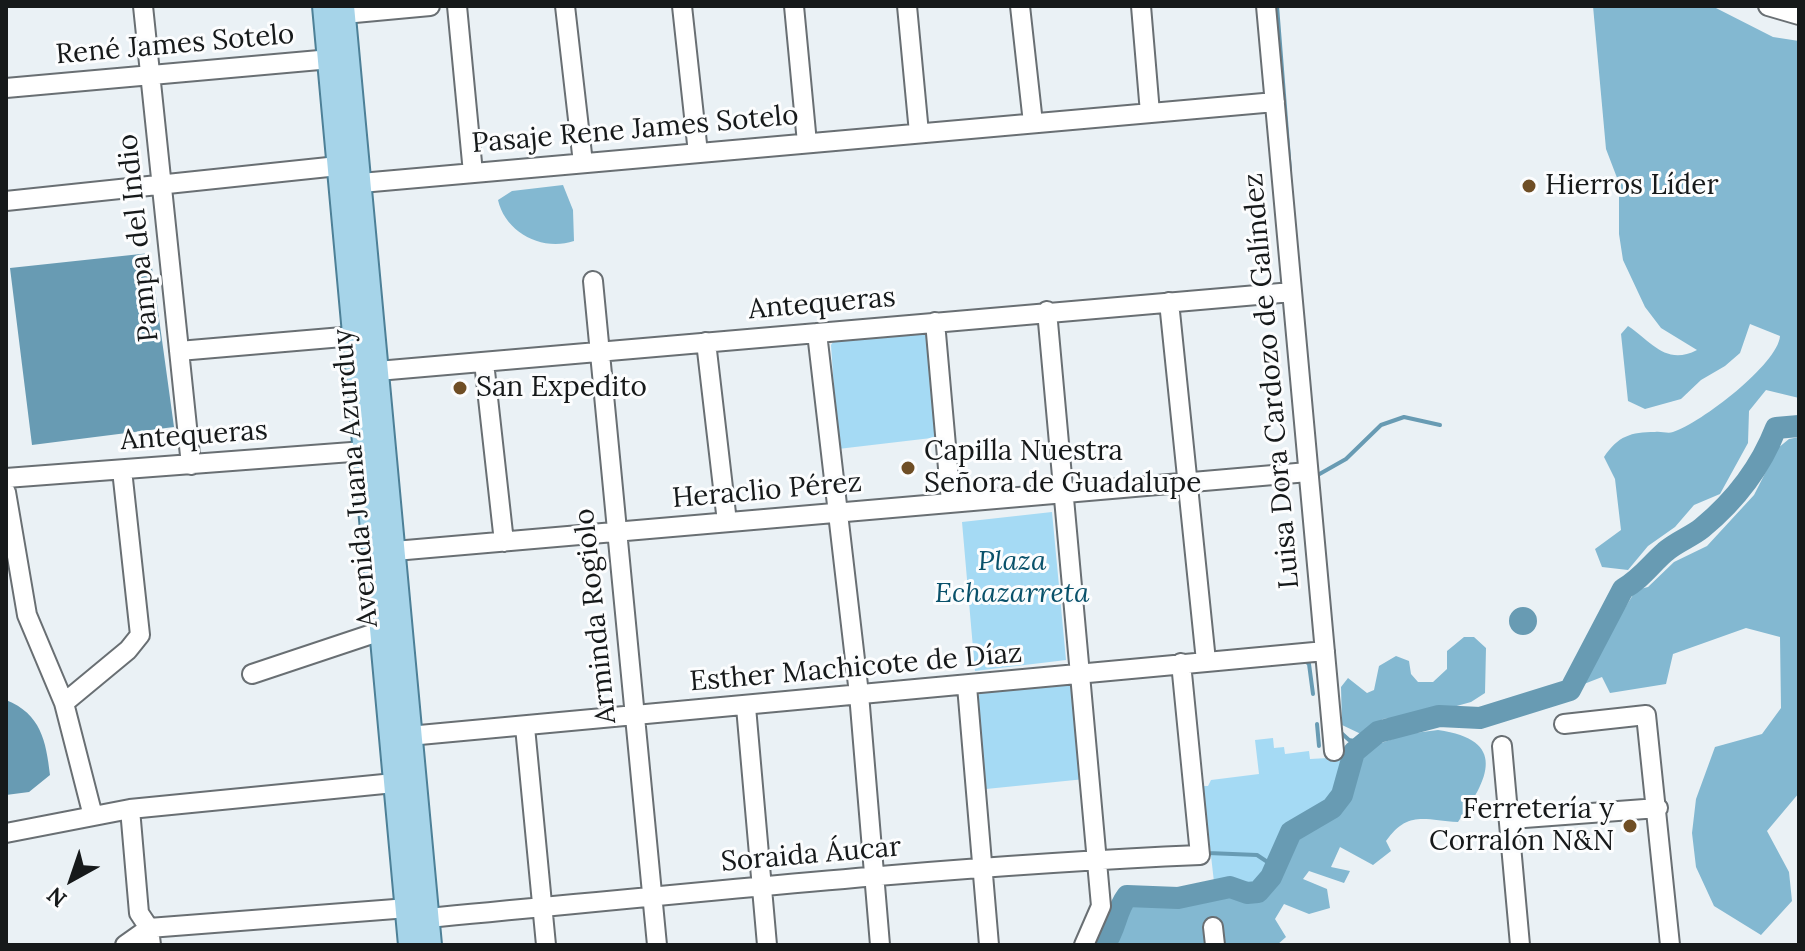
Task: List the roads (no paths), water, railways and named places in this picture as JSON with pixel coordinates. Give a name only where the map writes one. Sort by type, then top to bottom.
[{"type":"main road","name":"Avenida Juana Azurduy","points":[[337,9],[338,166],[364,335]]},
{"type":"main road","name":"Avenida Juana Azurduy","points":[[339,58],[361,183],[364,335],[401,737],[410,945]]},
{"type":"main road","name":"Avenida Juana Azurduy","points":[[404,779],[430,945]]},
{"type":"street","name":"Pampa del Indio","points":[[143,6],[191,465]]},
{"type":"street","points":[[337,9],[430,6]]},
{"type":"street","points":[[457,6],[473,173]]},
{"type":"street","points":[[565,6],[583,163]]},
{"type":"street","points":[[682,6],[698,153]]},
{"type":"street","points":[[794,6],[807,143]]},
{"type":"street","points":[[907,6],[919,133]]},
{"type":"street","points":[[1020,6],[1033,123]]},
{"type":"street","points":[[1141,6],[1150,113]]},
{"type":"street","name":"Luisa Dora Cardozo de Galíndez","points":[[1266,6],[1334,751]]},
{"type":"street","points":[[1768,6],[1799,15]]},
{"type":"street","name":"René James Sotelo","points":[[6,88],[339,58]]},
{"type":"street","name":"Pasaje Rene James Sotelo","points":[[361,183],[1275,102]]},
{"type":"street","points":[[6,201],[163,182],[338,166],[361,183]]},
{"type":"street","name":"Arminda Rogiolo","points":[[593,281],[657,945]]},
{"type":"street","name":"Antequeras","points":[[367,372],[1292,292]]},
{"type":"street","points":[[1169,302],[1206,661]]},
{"type":"street","points":[[1047,311],[1101,906],[1084,945]]},
{"type":"street","points":[[935,322],[951,502]]},
{"type":"street","points":[[817,333],[859,694],[880,945]]},
{"type":"street","points":[[179,351],[364,335]]},
{"type":"street","points":[[706,342],[727,522]]},
{"type":"street","points":[[484,362],[504,542]]},
{"type":"street","name":"Antequeras","points":[[6,478],[374,450]]},
{"type":"street","points":[[64,703],[128,650],[140,635],[122,470]]},
{"type":"street","name":"Heraclio Pérez","points":[[385,552],[951,502],[1064,496],[1308,472]]},
{"type":"street","points":[[6,492],[27,615],[64,703],[93,816]]},
{"type":"street","points":[[252,674],[390,627]]},
{"type":"street","name":"Esther Machicote de Díaz","points":[[401,737],[1325,651]]},
{"type":"street","name":"Soraida Áucar","points":[[428,918],[762,886],[1200,855],[1181,663]]},
{"type":"street","points":[[967,686],[989,945]]},
{"type":"street","points":[[746,707],[767,945]]},
{"type":"street","points":[[1564,724],[1646,715],[1670,945]]},
{"type":"street","points":[[525,727],[546,945]]},
{"type":"street","points":[[1502,746],[1520,945]]},
{"type":"street","points":[[6,833],[130,809],[404,779]]},
{"type":"street","points":[[1511,819],[1658,808]]},
{"type":"street","points":[[130,809],[139,913],[150,937]]},
{"type":"street","points":[[125,945],[150,937],[408,908],[428,918]]},
{"type":"waterway","points":[[1277,6],[1290,171]]},
{"type":"waterway","points":[[1316,476],[1346,459],[1381,425],[1404,417],[1440,425]]},
{"type":"waterway","points":[[1104,945],[1127,896],[1178,898],[1230,887],[1247,893],[1258,892],[1271,877],[1291,832],[1332,808],[1342,795],[1354,752],[1378,732],[1439,716],[1480,718],[1570,690],[1623,589],[1669,548],[1702,528],[1726,506],[1755,470],[1776,428],[1799,426]]},
{"type":"waterway","points":[[1304,660],[1309,664],[1313,694]]},
{"type":"waterway","points":[[1317,724],[1319,746]]},
{"type":"waterway","points":[[1338,730],[1349,740],[1364,743]]},
{"type":"waterway","points":[[1337,754],[1353,756]]},
{"type":"waterway","points":[[1208,849],[1208,853],[1257,855],[1275,867]]},
{"type":"place","name":"Hierros Líder","points":[[1529,186]]},
{"type":"place","name":"San Expedito","points":[[460,388]]},
{"type":"place","name":"Capilla Nuestra Señora de Guadalupe","points":[[908,468]]},
{"type":"place","name":"Ferretería y Corralón N&N","points":[[1630,826]]},
{"type":"park label","name":"Plaza Echazarreta","points":[[1012,578]]}]
